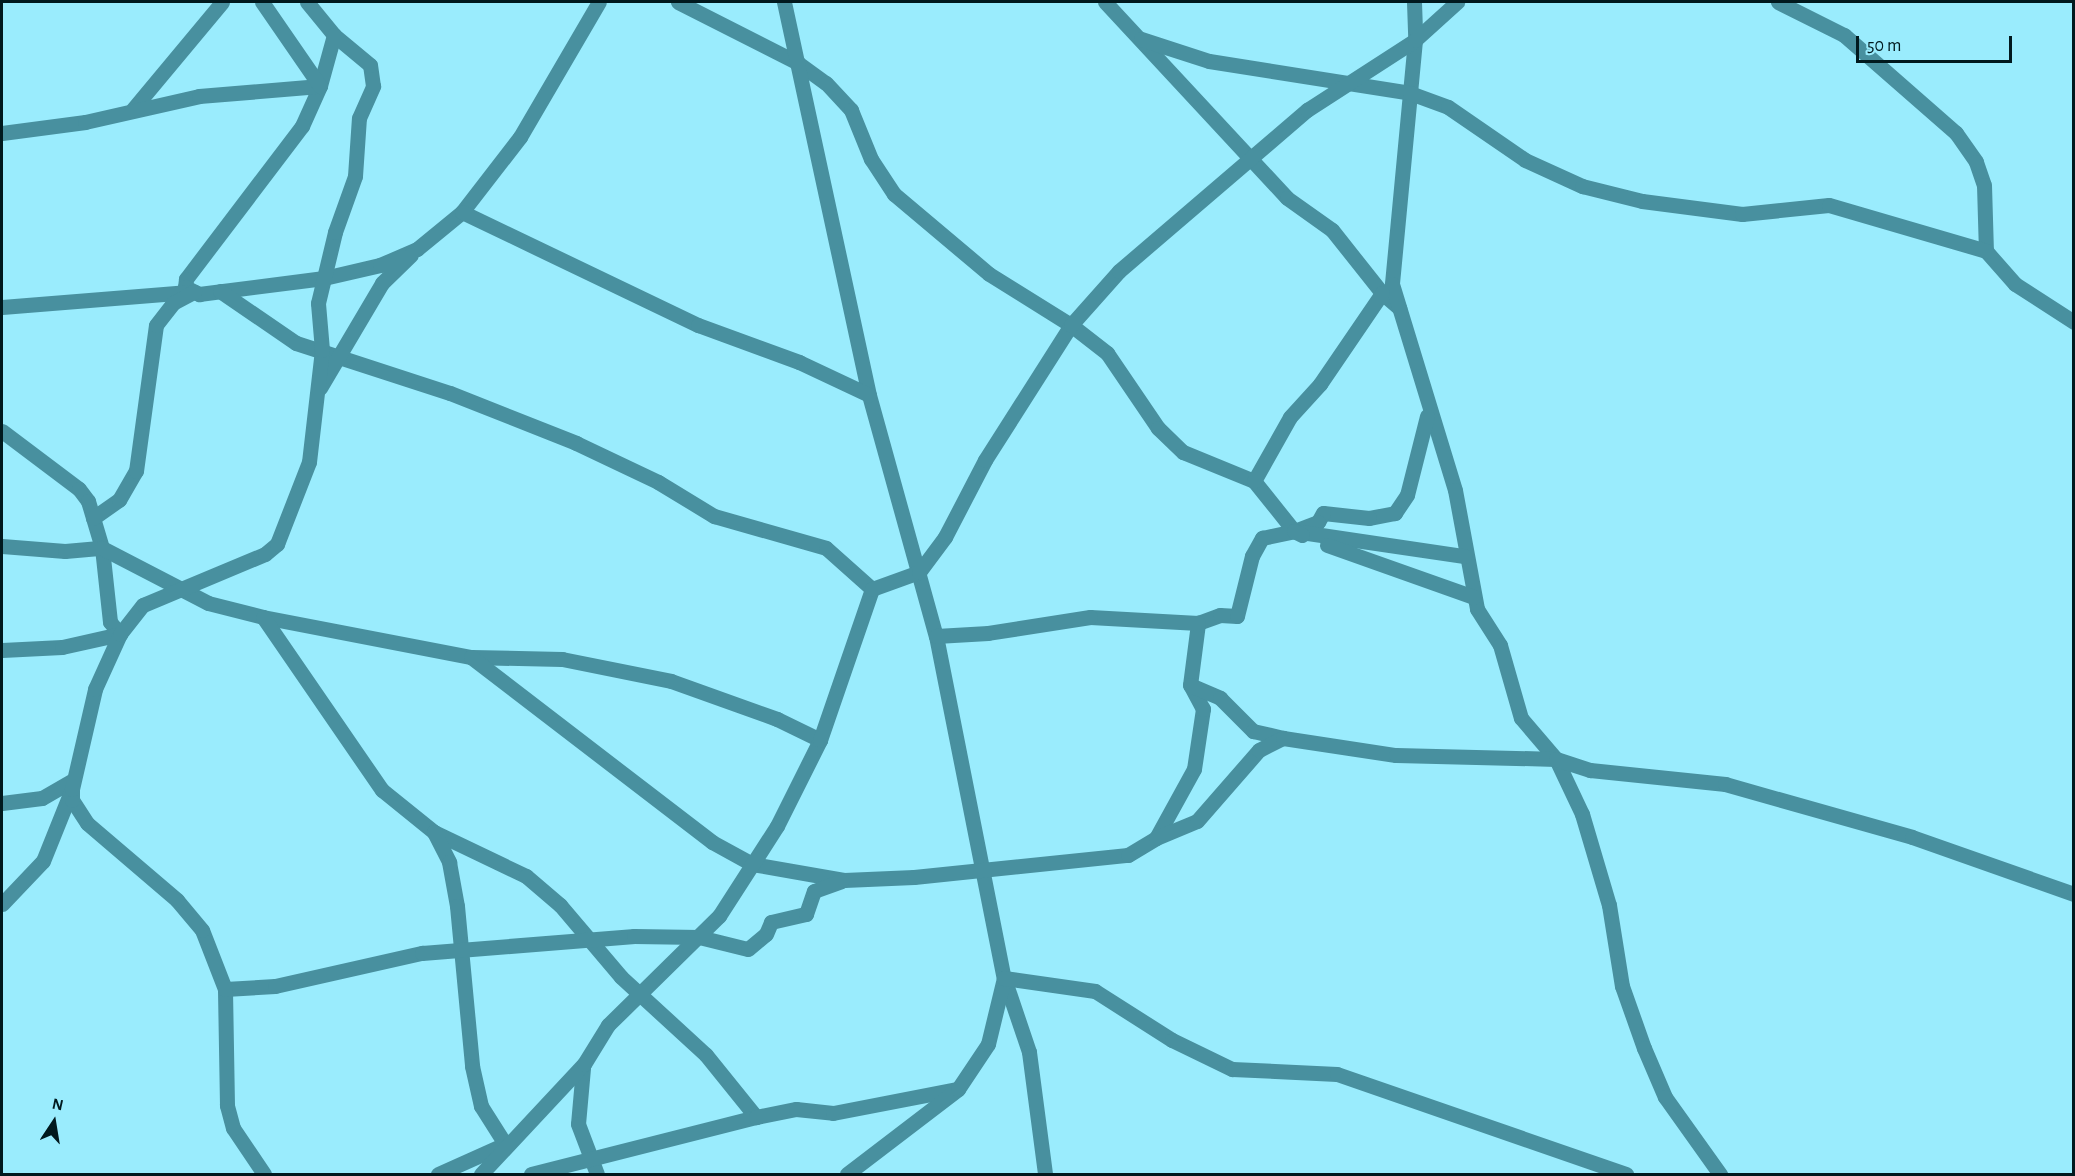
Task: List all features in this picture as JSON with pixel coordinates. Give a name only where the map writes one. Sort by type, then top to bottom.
[{"type":"street","points":[[133,109],[222,2]]},
{"type":"street","points":[[262,2],[320,86]]},
{"type":"street","points":[[2,904],[43,861],[72,784],[95,689],[120,634],[143,605],[165,593],[187,589],[277,544],[309,462],[322,350],[318,303],[355,176],[358,117],[373,86],[370,64],[334,35],[307,2]]},
{"type":"street","points":[[317,393],[382,283],[417,249],[462,212],[520,137],[599,2]]},
{"type":"street","points":[[678,2],[798,63],[826,83],[851,110],[871,159],[894,194],[989,274],[1071,325],[1107,353],[1158,428],[1183,452],[1254,481],[1294,531],[1474,597]]},
{"type":"street","points":[[784,2],[869,395],[936,636],[985,870],[1004,978],[1029,1052],[1045,1174]]},
{"type":"street","points":[[1105,2],[1287,198],[1332,230],[1382,293],[1400,308]]},
{"type":"street","points":[[1414,2],[1415,40],[1392,284],[1428,410],[1455,490],[1464,555],[1474,597],[1500,645],[1521,718],[1556,759],[1593,846],[1622,986],[1644,1048],[1665,1097],[1720,1174]]},
{"type":"street","points":[[872,588],[919,572],[945,537],[985,460],[1071,325],[1119,271],[1307,110],[1415,40],[1457,2]]},
{"type":"street","points":[[1778,2],[1844,35],[1956,133],[1976,162],[1984,185],[1986,251]]},
{"type":"street","points":[[194,292],[185,287],[186,279],[302,126],[320,86],[334,35]]},
{"type":"street","points":[[1141,39],[1209,61],[1410,93],[1448,107],[1525,160],[1582,186],[1642,201],[1742,214],[1829,205],[1986,251],[2015,284],[2073,322]]},
{"type":"street","points":[[2,133],[85,122],[133,109],[199,96],[320,86]]},
{"type":"street","points":[[462,212],[698,325],[800,362],[869,395]]},
{"type":"street","points":[[2,307],[220,291],[324,278],[380,265],[417,249]]},
{"type":"street","points":[[220,291],[296,343],[450,393],[576,443],[658,482],[714,516],[826,548],[872,588]]},
{"type":"street","points":[[93,518],[119,500],[136,471],[156,325],[173,303],[194,292]]},
{"type":"street","points":[[1254,481],[1290,417],[1320,384],[1382,293]]},
{"type":"street","points":[[936,636],[988,633],[1090,617],[1197,622],[1220,615],[1237,616],[1252,556],[1262,538],[1294,531],[1318,522],[1323,513],[1369,518],[1395,513],[1407,495],[1428,410]]},
{"type":"street","points":[[2,431],[79,489],[93,518],[102,548],[110,622],[120,634]]},
{"type":"street","points":[[1294,531],[1464,555]]},
{"type":"street","points":[[2,546],[65,551],[102,548],[187,589],[208,603],[263,617],[471,657],[562,660],[671,681],[777,718],[820,740]]},
{"type":"street","points":[[481,1174],[505,1144],[584,1064],[609,1025],[719,916],[752,864],[820,740],[872,588]]},
{"type":"street","points":[[263,617],[382,790],[434,832],[526,876],[560,905],[588,940],[639,993],[706,1055],[756,1117]]},
{"type":"street","points":[[1156,838],[1194,769],[1203,709],[1190,685],[1197,622]]},
{"type":"street","points":[[2,650],[62,647],[120,634]]},
{"type":"street","points":[[471,657],[712,842],[752,864],[844,880],[985,870],[1128,855],[1156,838],[1197,821],[1259,750],[1283,738]]},
{"type":"street","points":[[1190,685],[1220,698],[1253,731],[1283,738],[1396,755],[1556,759],[1590,770],[1725,784],[1912,837],[2073,894]]},
{"type":"street","points":[[2,803],[42,798],[72,784]]},
{"type":"street","points":[[72,784],[72,800],[87,823],[193,917],[225,989],[227,1105],[233,1128],[264,1173]]},
{"type":"street","points":[[434,832],[449,862],[464,952],[474,1076],[481,1106],[505,1144]]},
{"type":"street","points":[[225,989],[275,986],[422,953],[464,952],[588,940],[699,937],[748,949],[766,934],[771,922],[806,914],[814,891],[844,880]]},
{"type":"street","points":[[847,1174],[958,1089],[988,1044],[1004,978]]},
{"type":"street","points":[[1004,978],[1095,991],[1172,1040],[1232,1069],[1337,1074],[1626,1174]]},
{"type":"street","points":[[584,1064],[578,1124],[594,1168]]},
{"type":"street","points":[[531,1174],[594,1168],[756,1117],[796,1109],[833,1113],[958,1089]]},
{"type":"street","points":[[438,1174],[505,1144]]}]
